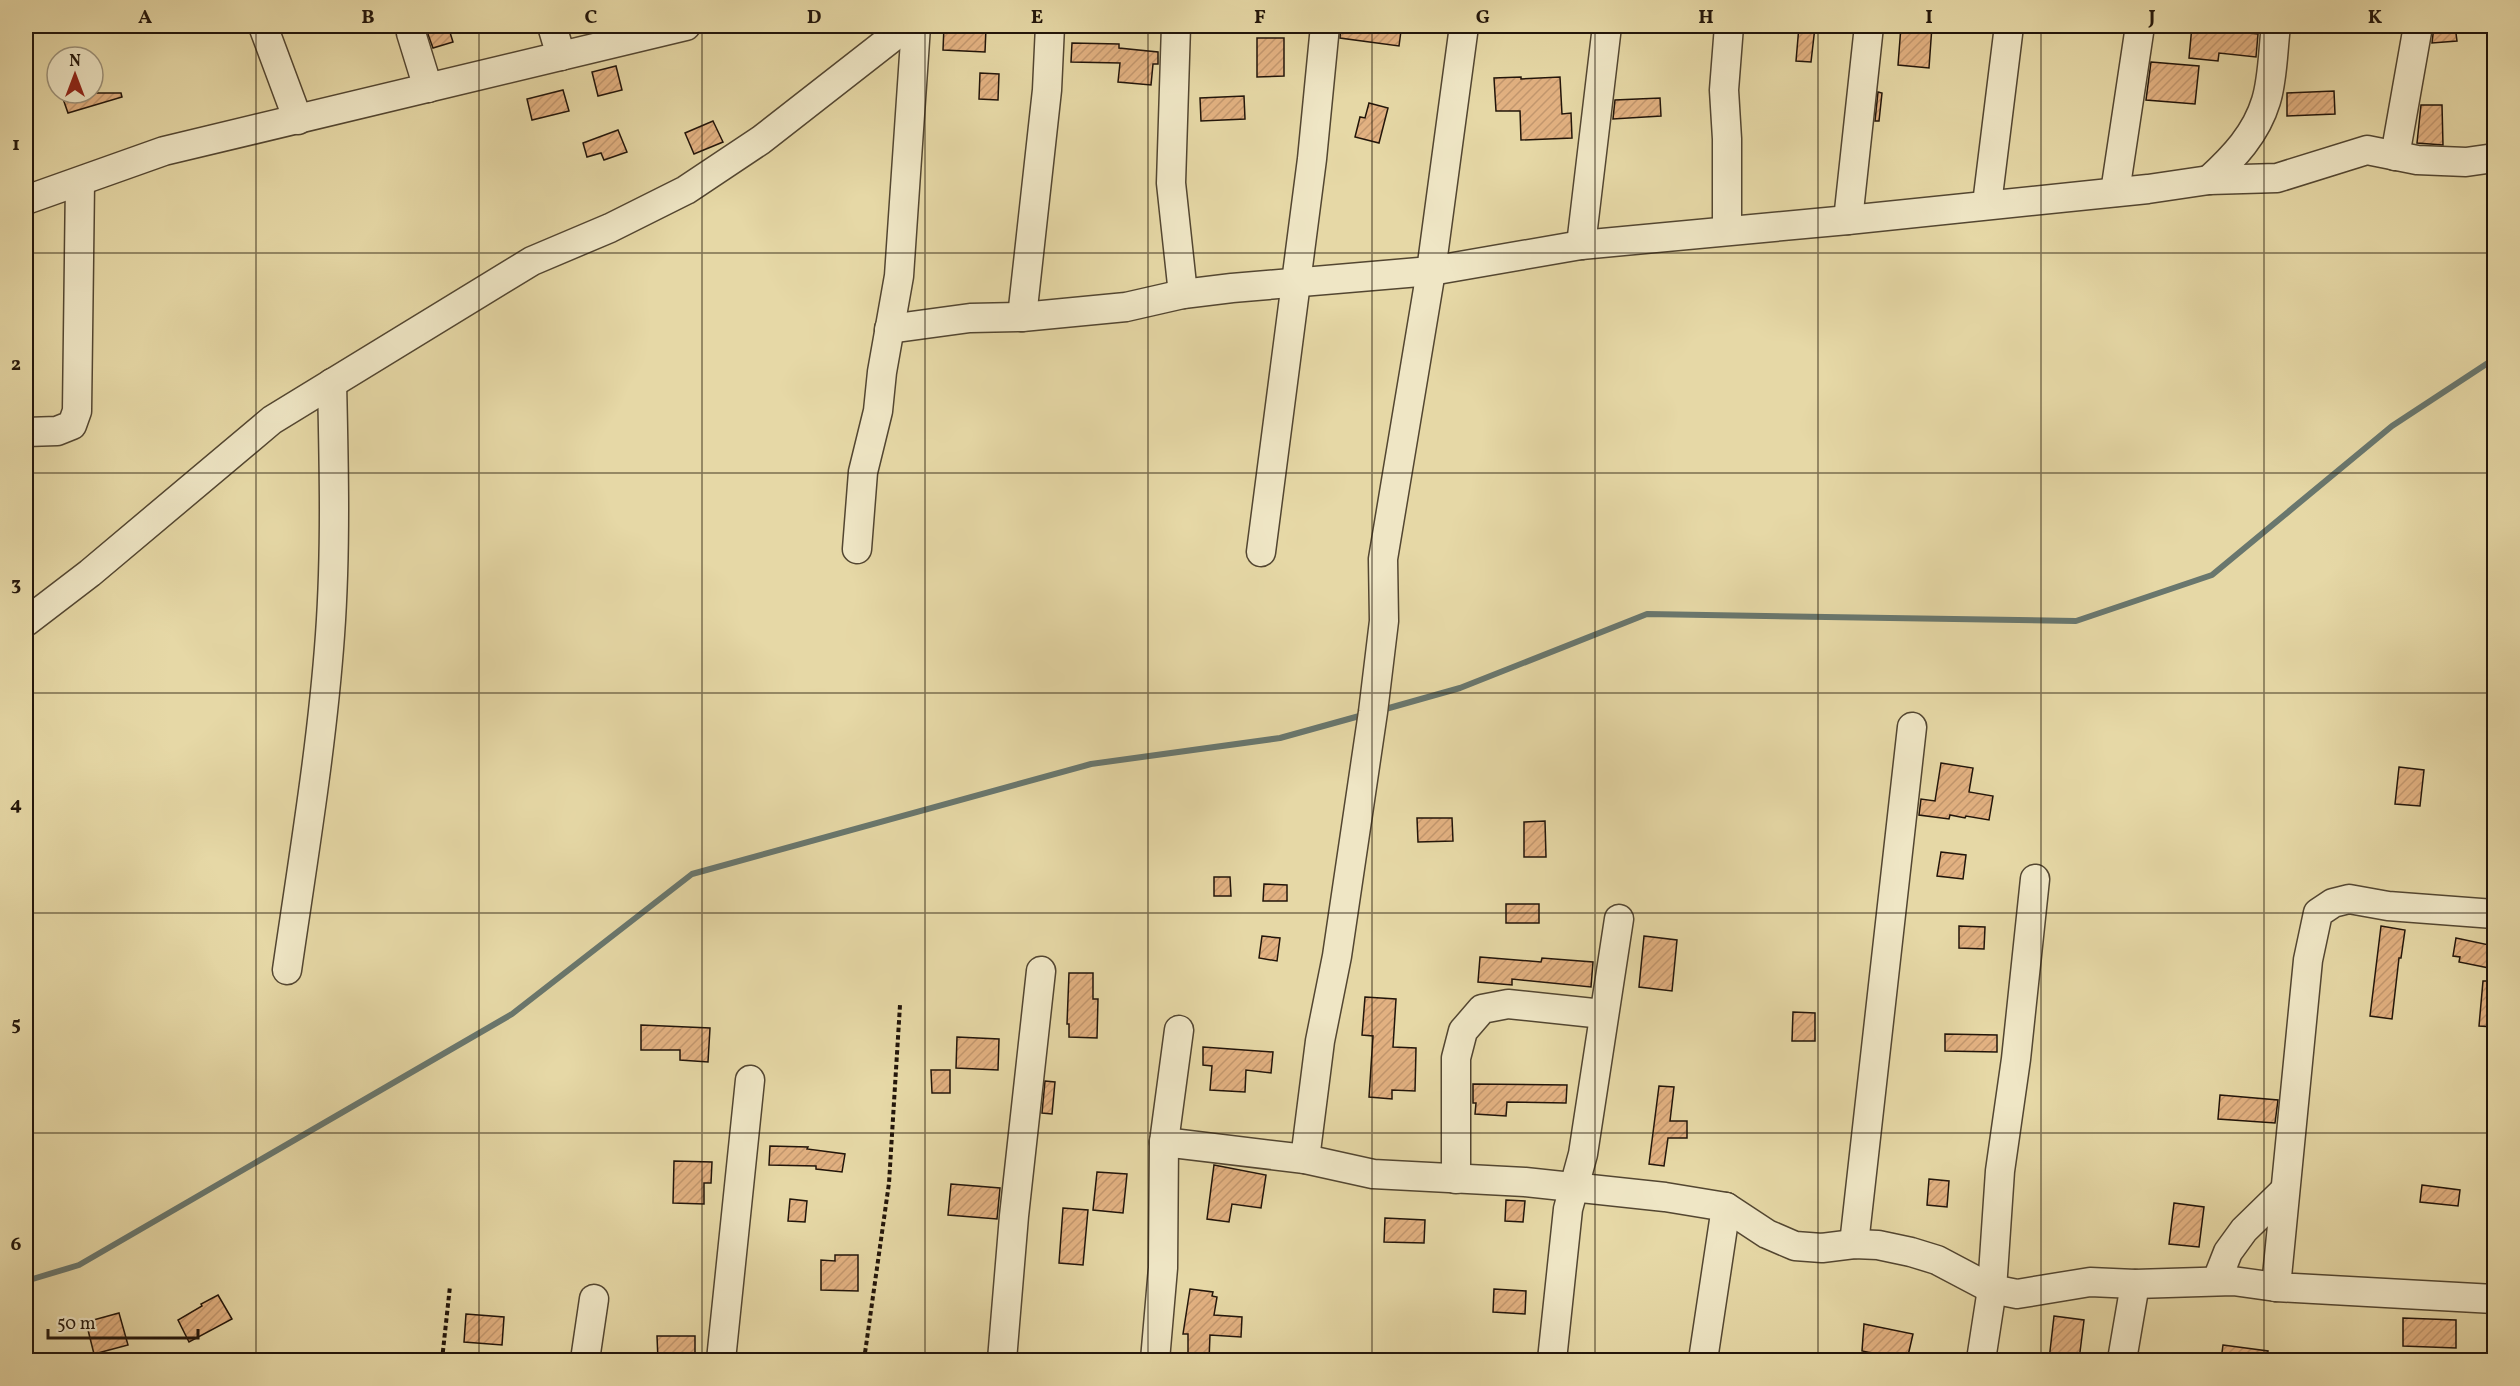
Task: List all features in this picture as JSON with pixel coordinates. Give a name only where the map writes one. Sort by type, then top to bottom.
[{"type":"street","points":[[263,26],[298,120]]},
{"type":"street","points":[[552,26],[561,56]]},
{"type":"street","points":[[26,200],[164,151],[686,26]]},
{"type":"street","points":[[26,622],[90,573],[272,420],[532,261],[610,228],[686,190],[761,140],[907,26]]},
{"type":"street","points":[[857,549],[863,472],[878,411],[899,276],[916,26]]},
{"type":"street","points":[[1022,317],[1047,90],[1050,26]]},
{"type":"street","points":[[1176,26],[1171,183],[1183,294]]},
{"type":"street","points":[[1261,552],[1282,406],[1295,283],[1312,159],[1325,26]]},
{"type":"street","points":[[1305,1159],[1320,1041],[1337,956],[1373,712],[1384,621],[1383,560],[1431,271],[1464,26]]},
{"type":"street","points":[[1581,245],[1607,26]]},
{"type":"street","points":[[1727,230],[1727,139],[1724,90],[1730,26]]},
{"type":"street","points":[[1848,220],[1869,26]]},
{"type":"street","points":[[1987,204],[2009,26]]},
{"type":"street","points":[[2115,192],[2140,26]]},
{"type":"street","points":[[2209,180],[2238,153],[2254,129],[2267,99],[2276,26]]},
{"type":"street","points":[[2395,156],[2418,26]]},
{"type":"street","points":[[411,33],[428,88]]},
{"type":"street","points":[[889,329],[970,318],[1022,317],[1126,307],[1183,294],[1431,271],[1581,245],[2148,189],[2209,180],[2277,178],[2367,150],[2417,160],[2456,162],[2494,158]]},
{"type":"street","points":[[2122,154],[2148,189]]},
{"type":"street","points":[[26,432],[57,431],[72,425],[77,411],[80,182]]},
{"type":"street","points":[[287,970],[315,774],[330,635],[335,523],[332,383]]},
{"type":"street","points":[[1854,1244],[1912,726]]},
{"type":"street","points":[[1981,1360],[1992,1289],[2000,1171],[2016,1059],[2036,879]]},
{"type":"street","points":[[2276,1287],[2308,960],[2318,913],[2333,903],[2349,899],[2388,906],[2494,914]]},
{"type":"street","points":[[1552,1360],[1568,1209],[1583,1154],[1619,919]]},
{"type":"street","points":[[1002,1360],[1014,1216],[1041,971]]},
{"type":"street","points":[[1456,1179],[1456,1058],[1463,1031],[1482,1009],[1508,1004],[1603,1014]]},
{"type":"street","points":[[1155,1360],[1163,1268],[1164,1142],[1179,1030]]},
{"type":"street","points":[[721,1360],[750,1080]]},
{"type":"street","points":[[1164,1142],[1305,1159],[1373,1174],[1573,1188],[1665,1197],[1726,1207],[1767,1234],[1795,1246],[1822,1248],[1854,1244],[1878,1245],[1911,1252],[1937,1260],[1992,1289],[2017,1294],[2042,1288],[2090,1282],[2135,1284],[2217,1280],[2276,1287],[2494,1299]]},
{"type":"street","points":[[2217,1280],[2228,1252],[2244,1230],[2284,1191]]},
{"type":"street","points":[[1703,1360],[1726,1207]]},
{"type":"street","points":[[2122,1360],[2135,1284]]},
{"type":"street","points":[[585,1360],[594,1299]]},
{"type":"path","points":[[864,1360],[889,1183],[900,1005]]},
{"type":"path","points":[[442,1360],[450,1286]]},
{"type":"building","points":[[425,26],[448,26],[453,42],[433,48]]},
{"type":"building","points":[[944,26],[986,28],[985,52],[943,50]]},
{"type":"building","points":[[1341,26],[1401,31],[1399,46],[1340,38]]},
{"type":"building","points":[[1799,26],[1815,27],[1811,62],[1796,61]]},
{"type":"building","points":[[1901,26],[1932,26],[1929,68],[1898,65]]},
{"type":"building","points":[[2192,26],[2218,26],[2231,28],[2231,31],[2258,34],[2256,57],[2219,53],[2218,61],[2189,58]]},
{"type":"building","points":[[2434,26],[2455,26],[2457,41],[2432,43]]},
{"type":"building","points":[[1257,38],[1284,38],[1284,76],[1257,77]]},
{"type":"building","points":[[1072,43],[1119,44],[1119,48],[1158,52],[1158,64],[1153,64],[1151,85],[1118,82],[1120,63],[1071,62]]},
{"type":"building","points":[[2151,62],[2199,66],[2195,104],[2146,100]]},
{"type":"building","points":[[616,66],[622,90],[598,96],[592,72]]},
{"type":"building","points":[[980,73],[999,74],[998,100],[979,99]]},
{"type":"building","points":[[1521,77],[1521,79],[1560,77],[1562,114],[1571,113],[1572,138],[1521,140],[1520,111],[1496,111],[1494,78]]},
{"type":"building","points":[[563,90],[569,111],[532,120],[527,99]]},
{"type":"building","points":[[2334,91],[2335,114],[2287,116],[2287,93]]},
{"type":"building","points":[[1878,92],[1882,93],[1879,121],[1875,121]]},
{"type":"building","points":[[105,93],[121,93],[122,97],[105,102]]},
{"type":"building","points":[[1244,96],[1245,119],[1201,121],[1200,98]]},
{"type":"building","points":[[1660,98],[1661,116],[1613,119],[1615,100]]},
{"type":"building","points":[[1369,103],[1388,108],[1379,143],[1355,137],[1360,117],[1365,118]]},
{"type":"building","points":[[65,105],[95,105],[68,113]]},
{"type":"building","points":[[2421,105],[2442,105],[2443,145],[2417,143]]},
{"type":"building","points":[[713,121],[723,142],[694,154],[685,133]]},
{"type":"building","points":[[618,130],[627,152],[604,160],[601,153],[587,157],[583,143]]},
{"type":"building","points":[[1941,763],[1973,768],[1969,792],[1993,796],[1989,820],[1966,816],[1965,818],[1950,815],[1949,819],[1919,815],[1921,799],[1935,801]]},
{"type":"building","points":[[2399,767],[2424,770],[2420,806],[2395,804]]},
{"type":"building","points":[[1417,818],[1452,818],[1453,841],[1418,842]]},
{"type":"building","points":[[1545,821],[1546,857],[1524,857],[1524,822]]},
{"type":"building","points":[[1941,852],[1966,855],[1963,879],[1937,876]]},
{"type":"building","points":[[1214,877],[1230,877],[1231,896],[1214,896]]},
{"type":"building","points":[[1264,884],[1287,885],[1287,901],[1263,901]]},
{"type":"building","points":[[1506,904],[1539,904],[1539,923],[1506,923]]},
{"type":"building","points":[[1959,926],[1985,927],[1984,949],[1959,948]]},
{"type":"building","points":[[2381,926],[2405,930],[2401,958],[2399,958],[2392,1019],[2370,1016]]},
{"type":"building","points":[[1262,936],[1280,938],[1277,961],[1259,958]]},
{"type":"building","points":[[1644,936],[1677,940],[1672,991],[1639,987]]},
{"type":"building","points":[[2456,938],[2494,946],[2494,969],[2459,962],[2460,957],[2453,956]]},
{"type":"building","points":[[1480,957],[1541,962],[1542,958],[1593,962],[1591,987],[1512,979],[1512,985],[1478,982]]},
{"type":"building","points":[[1069,973],[1093,973],[1093,999],[1098,999],[1097,1038],[1069,1037],[1069,1024],[1067,1024]]},
{"type":"building","points":[[2483,981],[2494,981],[2494,1027],[2479,1026]]},
{"type":"building","points":[[1365,997],[1396,999],[1393,1047],[1416,1048],[1415,1091],[1392,1090],[1392,1099],[1369,1097],[1373,1036],[1362,1035]]},
{"type":"building","points":[[1793,1012],[1815,1013],[1815,1041],[1792,1041]]},
{"type":"building","points":[[641,1025],[710,1028],[708,1062],[680,1060],[680,1050],[641,1050]]},
{"type":"building","points":[[1945,1034],[1997,1035],[1997,1052],[1945,1051]]},
{"type":"building","points":[[957,1037],[999,1039],[998,1070],[956,1068]]},
{"type":"building","points":[[1203,1047],[1273,1052],[1271,1073],[1246,1070],[1245,1092],[1210,1090],[1212,1066],[1203,1065]]},
{"type":"building","points":[[931,1070],[950,1070],[950,1093],[932,1093]]},
{"type":"building","points":[[1045,1081],[1055,1082],[1052,1114],[1042,1113]]},
{"type":"building","points":[[1473,1084],[1567,1085],[1566,1103],[1507,1102],[1506,1116],[1475,1114]]},
{"type":"building","points":[[1659,1086],[1674,1087],[1670,1121],[1687,1121],[1687,1138],[1668,1138],[1664,1166],[1649,1164]]},
{"type":"building","points":[[2220,1095],[2278,1100],[2275,1123],[2218,1119]]},
{"type":"building","points":[[770,1146],[808,1147],[807,1149],[845,1154],[842,1172],[816,1169],[816,1166],[769,1165]]},
{"type":"building","points":[[674,1161],[712,1162],[711,1183],[704,1183],[704,1204],[673,1203]]},
{"type":"building","points":[[1214,1165],[1266,1175],[1261,1208],[1232,1204],[1229,1222],[1207,1219]]},
{"type":"building","points":[[1097,1172],[1127,1174],[1123,1213],[1093,1210]]},
{"type":"building","points":[[1929,1179],[1949,1181],[1947,1207],[1927,1205]]},
{"type":"building","points":[[951,1184],[1000,1188],[997,1219],[948,1215]]},
{"type":"building","points":[[2422,1185],[2460,1190],[2458,1206],[2420,1202]]},
{"type":"building","points":[[790,1199],[807,1201],[805,1222],[788,1221]]},
{"type":"building","points":[[1506,1200],[1525,1201],[1523,1222],[1505,1221]]},
{"type":"building","points":[[2174,1203],[2204,1207],[2199,1247],[2169,1244]]},
{"type":"building","points":[[1063,1208],[1088,1210],[1083,1265],[1059,1263]]},
{"type":"building","points":[[1385,1218],[1425,1220],[1424,1243],[1384,1242]]},
{"type":"building","points":[[835,1255],[858,1255],[858,1291],[821,1290],[821,1260],[835,1261]]},
{"type":"building","points":[[1190,1289],[1213,1292],[1212,1296],[1217,1297],[1214,1315],[1242,1317],[1241,1337],[1210,1335],[1209,1360],[1188,1360],[1188,1334],[1183,1334]]},
{"type":"building","points":[[1494,1289],[1526,1291],[1525,1314],[1493,1312]]},
{"type":"building","points":[[218,1295],[232,1319],[189,1342],[178,1320]]},
{"type":"building","points":[[119,1313],[128,1345],[94,1354],[86,1322]]},
{"type":"building","points":[[466,1314],[504,1317],[502,1345],[464,1342]]},
{"type":"building","points":[[2054,1316],[2084,1320],[2079,1360],[2049,1360]]},
{"type":"building","points":[[2403,1318],[2456,1320],[2456,1348],[2403,1346]]},
{"type":"building","points":[[1864,1324],[1913,1334],[1907,1360],[1862,1351]]},
{"type":"building","points":[[657,1336],[695,1336],[695,1359],[658,1360]]},
{"type":"building","points":[[2223,1345],[2268,1351],[2267,1360],[2221,1360]]},
{"type":"waterway","points":[[1382,710],[1460,688],[1647,614],[2076,621],[2212,575],[2392,426],[2494,359]]},
{"type":"waterway","points":[[26,1281],[79,1265],[512,1014],[692,874],[1091,764],[1280,738],[1363,715]]}]
